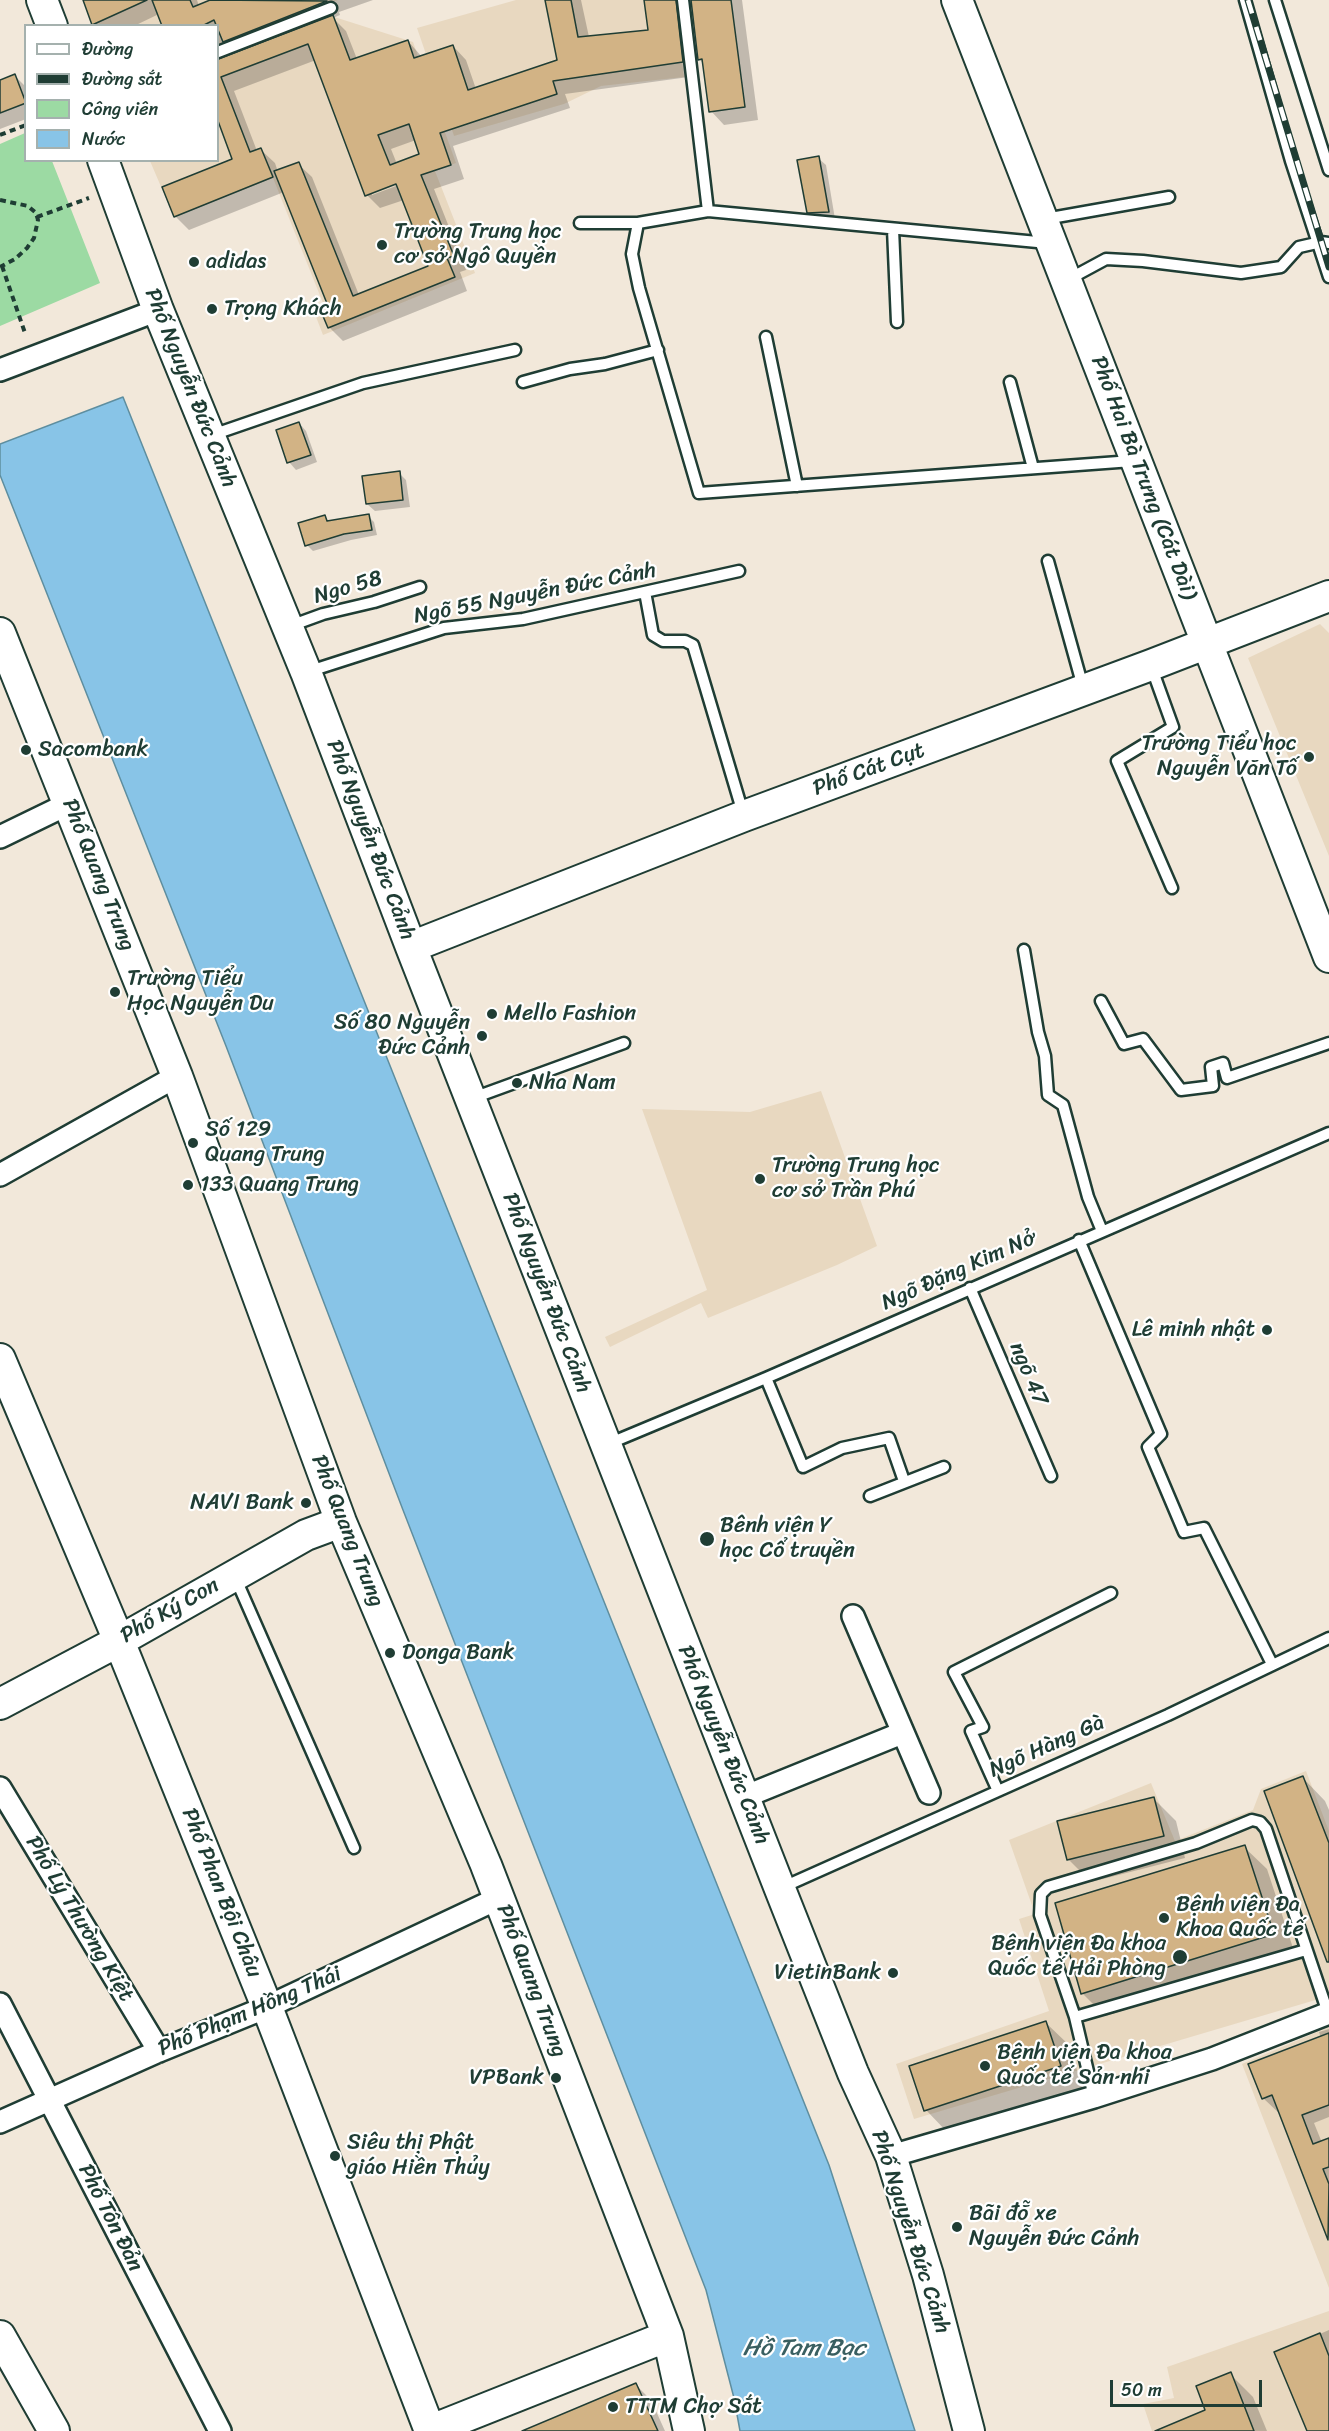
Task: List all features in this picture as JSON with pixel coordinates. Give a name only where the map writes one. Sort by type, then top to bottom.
[{"type":"main road","points":[[42,0],[51,24]]},
{"type":"main road","name":"Phố Hai Bà Trưng (Cát Dài)","points":[[957,0],[1329,957]]},
{"type":"main road","name":"Phố Nguyễn Đức Cảnh","points":[[104,162],[158,310],[306,672],[470,1099],[780,1889],[853,2073],[891,2156],[928,2275],[969,2431]]},
{"type":"main road","name":"Phố Cát Cụt","points":[[411,947],[744,816],[1207,644],[1329,596]]},
{"type":"main road","name":"Phố Quang Trung","points":[[3,648],[70,803],[177,1076],[341,1522],[498,1898],[668,2336],[689,2431]]},
{"type":"main road","name":"Phố Phan Bội Châu","points":[[0,1359],[267,2007],[430,2431]]},
{"type":"main road","name":"Phố Ký Con","points":[[0,1704],[118,1641],[306,1535],[341,1522]]},
{"type":"main road","points":[[0,2336],[54,2431]]},
{"type":"main road","points":[[430,2431],[668,2336]]},
{"type":"street","points":[[0,370],[158,310]]},
{"type":"street","points":[[0,837],[70,803]]},
{"type":"street","points":[[0,1175],[177,1076]]},
{"type":"street","points":[[854,1616],[929,1793]]},
{"type":"street","points":[[744,1797],[902,1733]]},
{"type":"street","name":"Phố Lý Thường Kiệt","points":[[0,1788],[159,2050]]},
{"type":"street","name":"Phố Phạm Hồng Thái","points":[[0,2122],[159,2050],[267,2007],[498,1898]]},
{"type":"street","name":"Phố Tôn Đản","points":[[0,2004],[220,2431]]},
{"type":"street","points":[[891,2156],[1094,2097],[1212,2059],[1328,2013]]},
{"type":"lane","points":[[683,0],[708,211]]},
{"type":"lane","points":[[1245,0],[1291,161],[1323,243],[1329,277]]},
{"type":"lane","points":[[1275,0],[1329,170]]},
{"type":"lane","points":[[219,52],[331,8]]},
{"type":"lane","points":[[580,223],[638,223],[708,211],[893,229],[1046,231],[1169,197]]},
{"type":"lane","points":[[638,223],[632,254],[639,288],[699,493],[1136,460]]},
{"type":"lane","points":[[893,229],[897,322]]},
{"type":"lane","points":[[1066,281],[1106,259],[1143,261],[1241,273],[1281,267],[1299,247],[1323,243]]},
{"type":"lane","points":[[766,337],[797,486]]},
{"type":"lane","points":[[209,436],[363,384],[515,350]]},
{"type":"lane","points":[[523,382],[570,369],[605,364],[658,350]]},
{"type":"lane","points":[[1010,382],[1033,468]]},
{"type":"lane","points":[[1048,561],[1083,690]]},
{"type":"lane","name":"Ngõ 55 Nguyễn Đức Cảnh","points":[[306,672],[444,628],[523,619],[740,571]]},
{"type":"lane","name":"Ngo 58","points":[[287,627],[323,614],[374,602],[420,587]]},
{"type":"lane","points":[[645,592],[653,634],[663,641],[685,640],[693,645],[744,816]]},
{"type":"lane","points":[[1151,665],[1173,727],[1117,761],[1172,888]]},
{"type":"lane","points":[[1024,950],[1038,1032],[1046,1056],[1048,1095],[1063,1106],[1088,1197],[1102,1231]]},
{"type":"lane","points":[[1101,1001],[1124,1044],[1143,1039],[1181,1090],[1213,1086],[1211,1067],[1223,1063],[1227,1078],[1329,1043]]},
{"type":"lane","points":[[470,1099],[624,1043]]},
{"type":"lane","name":"Ngõ Đặng Kim Nở","points":[[605,1445],[766,1378],[1329,1132]]},
{"type":"lane","points":[[1079,1240],[1161,1434],[1148,1447],[1184,1532],[1204,1528],[1272,1664]]},
{"type":"lane","name":"ngõ 47","points":[[970,1288],[1051,1476]]},
{"type":"lane","points":[[766,1378],[803,1467],[842,1448],[889,1438],[904,1481]]},
{"type":"lane","points":[[870,1496],[944,1467]]},
{"type":"lane","points":[[234,1574],[354,1848]]},
{"type":"lane","points":[[998,1791],[971,1731],[983,1727],[954,1672],[1111,1593]]},
{"type":"lane","name":"Ngõ Hàng Gà","points":[[780,1889],[1168,1715],[1329,1638]]},
{"type":"lane","points":[[1094,2097],[1075,2017],[1040,1915],[1041,1894],[1048,1887],[1196,1843],[1252,1820],[1260,1822],[1266,1829],[1328,2013]]},
{"type":"lane","points":[[1075,2017],[1306,1950]]},
{"type":"path","points":[[0,135],[24,126]]},
{"type":"path","points":[[37,217],[89,198]]},
{"type":"path","points":[[0,200],[28,206],[37,217],[38,228],[34,238],[15,259],[1,267],[25,333]]},
{"type":"shaded area","points":[[83,0],[338,0],[219,45],[219,24],[93,24]]},
{"type":"shaded area","points":[[516,0],[674,0],[684,77],[601,86],[564,104],[454,136],[417,28]]},
{"type":"shaded area","points":[[325,14],[413,42],[456,163],[435,171],[475,273],[323,335],[313,309],[323,303],[273,178],[174,217],[150,162],[219,162],[219,55]]},
{"type":"shaded area","name":"Trường Tiểu học Nguyễn Văn Tố","points":[[1320,624],[1329,633],[1329,856],[1248,658]]},
{"type":"shaded area","name":"Trường Trung học cơ sở Trần Phú","points":[[821,1091],[877,1246],[837,1265],[708,1318],[701,1303],[610,1347],[605,1337],[707,1290],[642,1109],[750,1112]]},
{"type":"shaded area","name":"Bệnh viện Đa khoa Quốc tế Hải Phòng","points":[[1306,1771],[1329,1831],[1329,1996],[914,2119],[896,2064],[1049,2011],[1019,1919],[1035,1914],[1009,1840],[1151,1783],[1175,1841],[1253,1810],[1261,1789]]},
{"type":"shaded area","points":[[1329,2027],[1329,2288],[1242,2064]]},
{"type":"shaded area","points":[[1329,2311],[1329,2431],[1152,2431],[1143,2404],[1174,2398],[1167,2367]]},
{"type":"green space","points":[[24,133],[24,162],[52,162],[100,283],[0,326],[0,144]]},
{"type":"water","name":"Hồ Tam Bạc","points":[[123,397],[829,2165],[915,2431],[740,2431],[734,2398],[706,2290],[403,1510],[226,1046],[0,475],[0,444]]},
{"type":"building","points":[[83,0],[147,0],[94,24],[92,24]]},
{"type":"building","points":[[152,0],[190,0],[193,7],[210,0],[327,1],[223,42],[219,24],[216,24],[214,20],[206,24],[161,24]]},
{"type":"building","points":[[545,0],[571,0],[578,37],[648,30],[644,0],[676,0],[683,62],[553,81],[557,94],[440,133],[451,165],[421,175],[454,256],[447,258],[455,277],[328,328],[320,309],[328,306],[274,171],[299,162],[353,296],[428,266],[396,184],[365,196],[308,44],[221,77],[250,152],[261,148],[273,177],[174,217],[162,187],[232,159],[219,124],[219,59],[333,15],[350,60],[408,40],[414,58],[453,45],[468,90],[557,60]],"holes":[[[409,124],[419,154],[390,165],[378,135]]]},
{"type":"building","points":[[691,0],[731,0],[745,107],[709,112],[702,59],[698,60]]},
{"type":"building","points":[[15,74],[24,104],[0,113],[0,80]]},
{"type":"building","points":[[819,156],[829,212],[807,213],[797,160]]},
{"type":"building","points":[[299,422],[311,455],[287,463],[276,430]]},
{"type":"building","points":[[400,471],[403,500],[366,504],[362,476]]},
{"type":"building","points":[[369,514],[372,530],[344,534],[305,546],[298,523],[325,515],[327,521]]},
{"type":"building","points":[[1303,1776],[1329,1843],[1329,1962],[1327,1962],[1264,1791]]},
{"type":"building","points":[[1154,1797],[1164,1836],[1067,1860],[1057,1821]]},
{"type":"building","name":"Bệnh viện Đa Khoa Quốc tế","points":[[1245,1845],[1274,1934],[1081,1994],[1055,1903]]},
{"type":"building","name":"Bệnh viện Đa khoa Quốc tế Sản nhi","points":[[1046,2021],[1061,2066],[924,2111],[909,2066]]},
{"type":"building","points":[[1329,2033],[1329,2105],[1302,2115],[1313,2144],[1329,2138],[1329,2167],[1323,2169],[1329,2184],[1328,2240],[1272,2095],[1262,2099],[1248,2064]]},
{"type":"building","points":[[1320,2333],[1329,2356],[1329,2431],[1307,2431],[1274,2352]]},
{"type":"building","points":[[1231,2372],[1254,2431],[1155,2431],[1205,2410],[1196,2386]]},
{"type":"building","name":"TTTM Chợ Sắt","points":[[636,2383],[658,2431],[522,2431]]},
{"type":"railway","points":[[1248,0],[1329,267]]},
{"type":"place","name":"Trường Trung học cơ sở Ngô Quyền","points":[[382,245]]},
{"type":"place","name":"adidas","points":[[194,262]]},
{"type":"place","name":"Trọng Khách","points":[[212,309]]},
{"type":"place","name":"Sacombank","points":[[26,750]]},
{"type":"place","name":"Trường Tiểu học Nguyễn Văn Tố","points":[[1309,757]]},
{"type":"place","name":"Trường Tiểu Học Nguyễn Du","points":[[115,992]]},
{"type":"place","name":"Mello Fashion","points":[[492,1014]]},
{"type":"place","name":"Số 80 Nguyễn Đức Cảnh","points":[[482,1036]]},
{"type":"place","name":"Nha Nam","points":[[517,1083]]},
{"type":"place","name":"Số 129 Quang Trung","points":[[193,1143]]},
{"type":"place","name":"Trường Trung học cơ sở Trần Phú","points":[[760,1179]]},
{"type":"place","name":"133 Quang Trung","points":[[188,1185]]},
{"type":"place","name":"Lê minh nhật","points":[[1267,1330]]},
{"type":"place","name":"NAVI Bank","points":[[306,1503]]},
{"type":"place","name":"Bênh viện Y học Cổ truyền","points":[[707,1539]]},
{"type":"place","name":"Donga Bank","points":[[390,1653]]},
{"type":"place","name":"Bệnh viện Đa Khoa Quốc tế","points":[[1164,1918]]},
{"type":"place","name":"Bệnh viện Đa khoa Quốc tế Hải Phòng","points":[[1180,1957]]},
{"type":"place","name":"VietinBank","points":[[893,1973]]},
{"type":"place","name":"Bệnh viện Đa khoa Quốc tế Sản nhi","points":[[985,2066]]},
{"type":"place","name":"VPBank","points":[[556,2078]]},
{"type":"place","name":"Siêu thị Phật giáo Hiền Thủy","points":[[335,2156]]},
{"type":"place","name":"Bãi đỗ xe Nguyễn Đức Cảnh","points":[[957,2227]]},
{"type":"place","name":"TTTM Chợ Sắt","points":[[613,2407]]}]
